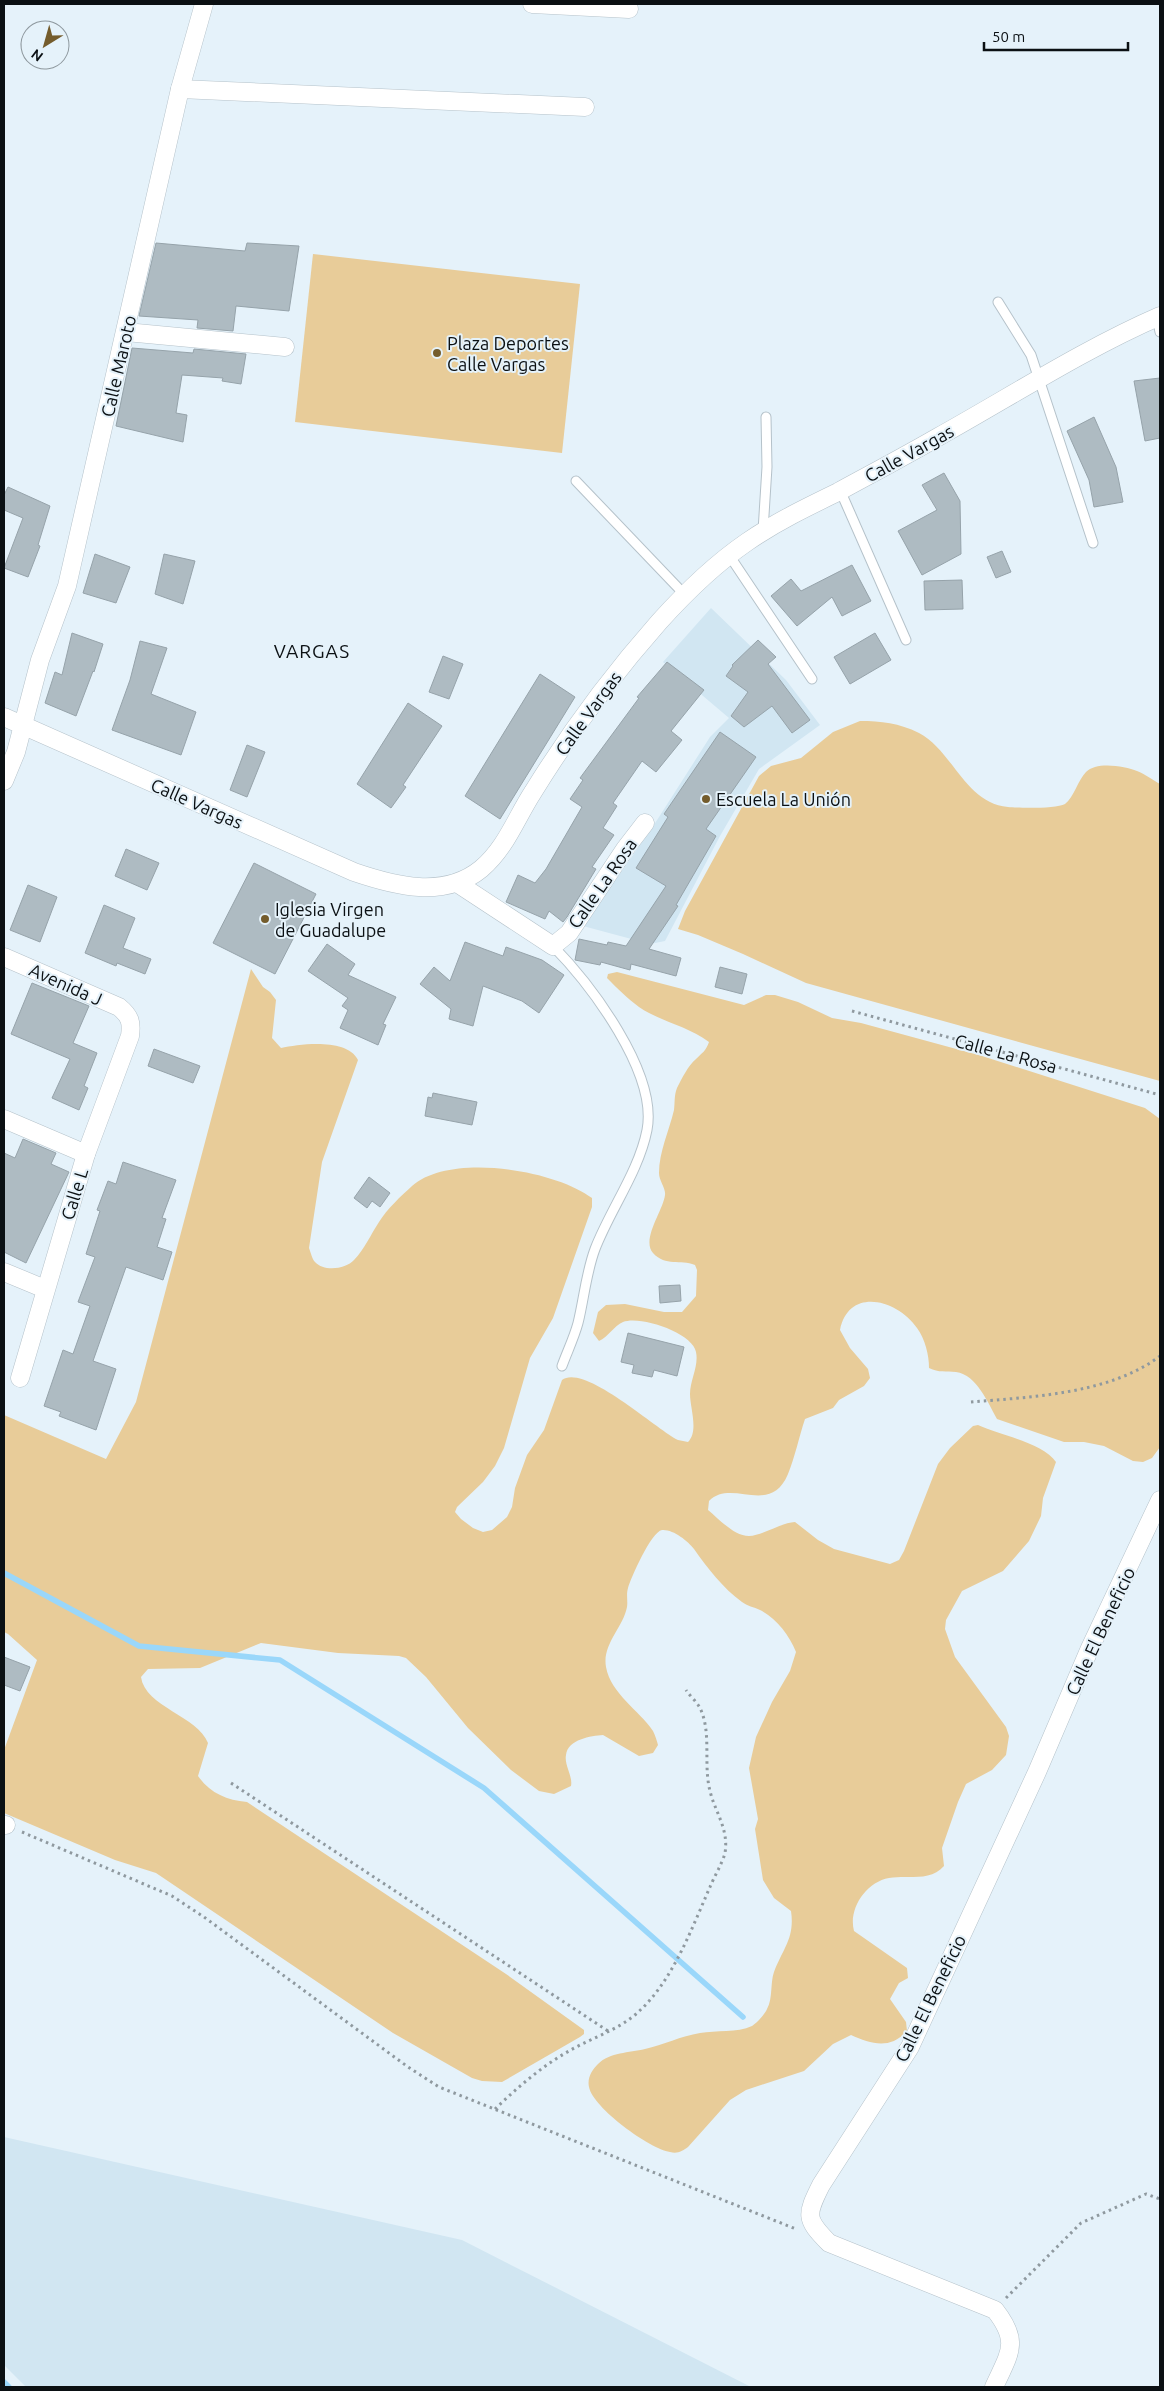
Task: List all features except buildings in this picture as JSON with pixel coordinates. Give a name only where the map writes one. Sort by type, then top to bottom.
[{"type":"street","name":"Calle Maroto","points":[[4,781],[16,752],[40,660],[67,586],[180,89],[204,4]]},
{"type":"street","points":[[532,4],[630,9]]},
{"type":"street","points":[[180,89],[585,107]]},
{"type":"street","name":"Calle Vargas","points":[[4,717],[354,872],[389,884],[417,888],[457,883],[481,869],[500,849],[532,792],[602,692],[635,649],[685,595],[729,555],[763,532],[1040,380],[1159,322]]},
{"type":"street","points":[[126,332],[285,347]]},
{"type":"street","name":"Calle La Rosa","points":[[552,946],[568,933],[645,823]]},
{"type":"street","points":[[457,883],[552,946]]},
{"type":"street","name":"Avenida J","points":[[4,956],[98,997],[127,1013]]},
{"type":"street","name":"Calle L","points":[[20,1378],[86,1154],[130,1036],[132,1024],[127,1013]]},
{"type":"street","points":[[4,1119],[86,1154]]},
{"type":"street","points":[[4,1272],[45,1289]]},
{"type":"street","name":"Calle El Beneficio","points":[[995,2310],[830,2243],[813,2227],[810,2208],[820,2185],[910,2047],[1160,1500]]},
{"type":"street","points":[[994,2387],[1012,2340],[1007,2325],[995,2310]]},
{"type":"lane","points":[[998,302],[1030,355],[1040,380],[1093,543]]},
{"type":"lane","points":[[763,532],[768,467],[766,416]]},
{"type":"lane","points":[[576,481],[685,595]]},
{"type":"lane","points":[[840,490],[906,640]]},
{"type":"lane","points":[[729,555],[812,679]]},
{"type":"lane","points":[[552,946],[591,990],[624,1041],[639,1074],[647,1104],[647,1129],[640,1153],[595,1250],[577,1324],[562,1366]]},
{"type":"path","name":"Calle La Rosa","points":[[852,1011],[1160,1095]]},
{"type":"path","points":[[971,1402],[1028,1397],[1079,1389],[1120,1379],[1160,1356]]},
{"type":"path","points":[[495,2109],[514,2090],[569,2051],[609,2032],[635,2014],[650,2000],[670,1970],[682,1947],[724,1853],[721,1817],[710,1790],[705,1725],[700,1708],[686,1690]]},
{"type":"path","points":[[231,1783],[609,2032]]},
{"type":"path","points":[[5,1825],[172,1896],[204,1917],[408,2067],[439,2087],[802,2232]]},
{"type":"path","points":[[995,2310],[1081,2223],[1146,2194],[1160,2199]]},
{"type":"shaded area","name":"Plaza Deportes Calle Vargas","points":[[313,254],[580,284],[562,453],[295,422]]},
{"type":"shaded area","name":"Escuela La Unión","points":[[711,608],[786,680],[820,725],[759,769],[720,836],[665,941],[650,944],[583,926],[652,828],[710,737],[729,718],[663,662]]},
{"type":"shaded area","points":[[860,721],[890,723],[919,733],[931,741],[970,787],[993,803],[1008,807],[1028,808],[1065,804],[1086,772],[1096,766],[1118,766],[1132,769],[1160,784],[1160,1081],[806,983],[698,935],[678,929],[685,911],[759,776],[771,766],[801,758],[833,732]]},
{"type":"shaded area","points":[[251,969],[263,987],[276,1000],[272,1038],[281,1048],[311,1044],[334,1045],[352,1053],[358,1060],[322,1162],[309,1248],[313,1259],[319,1265],[329,1268],[346,1266],[361,1252],[386,1212],[412,1186],[429,1176],[451,1170],[476,1167],[529,1173],[575,1188],[592,1198],[592,1207],[553,1318],[530,1358],[504,1448],[495,1466],[483,1482],[457,1507],[455,1512],[473,1528],[483,1532],[492,1530],[507,1517],[512,1507],[515,1488],[527,1455],[544,1430],[562,1380],[572,1377],[603,1389],[678,1440],[688,1442],[693,1432],[690,1394],[697,1357],[693,1345],[686,1338],[653,1323],[631,1320],[623,1322],[599,1341],[593,1333],[598,1312],[606,1305],[625,1304],[664,1312],[682,1312],[696,1296],[697,1270],[695,1265],[663,1260],[653,1253],[650,1247],[650,1240],[665,1195],[659,1176],[659,1165],[674,1110],[676,1091],[688,1069],[705,1050],[709,1042],[639,1007],[607,978],[608,974],[617,972],[744,1005],[766,995],[775,995],[798,1002],[832,1018],[861,1023],[982,1056],[1145,1108],[1160,1119],[1160,1447],[1152,1458],[1143,1462],[1133,1461],[1104,1446],[1084,1442],[1064,1442],[997,1419],[986,1398],[970,1378],[956,1372],[939,1371],[929,1368],[927,1353],[920,1332],[909,1318],[887,1305],[875,1302],[863,1303],[853,1307],[845,1316],[840,1330],[850,1348],[868,1369],[870,1378],[864,1386],[839,1400],[833,1408],[805,1419],[788,1474],[780,1487],[771,1493],[761,1495],[729,1493],[718,1495],[709,1501],[708,1510],[727,1526],[743,1535],[754,1535],[795,1522],[818,1540],[834,1549],[890,1564],[899,1560],[904,1551],[938,1464],[950,1448],[973,1426],[978,1425],[1020,1440],[1050,1455],[1056,1462],[1043,1498],[1041,1516],[1029,1541],[1003,1571],[962,1591],[946,1620],[945,1629],[955,1657],[1006,1727],[1009,1736],[1006,1755],[992,1770],[966,1784],[942,1848],[944,1866],[938,1871],[925,1876],[896,1877],[881,1881],[866,1891],[856,1906],[853,1923],[854,1931],[907,1968],[908,1978],[899,1983],[890,1999],[906,2022],[907,2031],[894,2041],[880,2044],[851,2035],[833,2044],[804,2071],[746,2090],[730,2100],[688,2147],[680,2152],[673,2153],[649,2144],[611,2116],[593,2096],[589,2087],[589,2077],[596,2066],[608,2057],[652,2047],[693,2034],[746,2028],[756,2023],[767,2009],[773,1976],[790,1936],[792,1920],[791,1911],[774,1898],[763,1880],[755,1829],[758,1819],[749,1768],[756,1737],[772,1702],[790,1671],[796,1652],[790,1640],[777,1623],[760,1610],[744,1603],[728,1591],[691,1546],[675,1533],[662,1530],[652,1538],[647,1547],[627,1591],[625,1615],[610,1643],[606,1659],[606,1667],[613,1685],[653,1731],[658,1745],[653,1753],[639,1756],[603,1735],[581,1739],[571,1745],[566,1755],[571,1786],[554,1794],[539,1791],[511,1770],[468,1728],[426,1677],[406,1658],[399,1656],[338,1653],[261,1643],[200,1668],[148,1669],[141,1677],[145,1687],[152,1696],[194,1726],[208,1743],[198,1776],[213,1791],[225,1797],[247,1802],[506,1974],[584,2030],[584,2034],[580,2037],[502,2082],[482,2081],[472,2078],[393,2033],[156,1873],[115,1860],[4,1813],[4,1750],[37,1660],[4,1632],[4,1415],[106,1459],[136,1402]]},
{"type":"shaded area","points":[[4,2137],[462,2240],[751,2387],[26,2387],[4,2365]]},
{"type":"waterway","points":[[4,1573],[139,1646],[280,1660],[484,1788],[743,2017]]},
{"type":"waterway","points":[[4,2382],[9,2387]]},
{"type":"place","name":"Plaza Deportes Calle Vargas","points":[[437,353]]},
{"type":"place","name":"Escuela La Unión","points":[[706,799]]},
{"type":"place","name":"Iglesia Virgen de Guadalupe","points":[[265,919]]},
{"type":"district","name":"VARGAS","points":[[312,651]]}]
